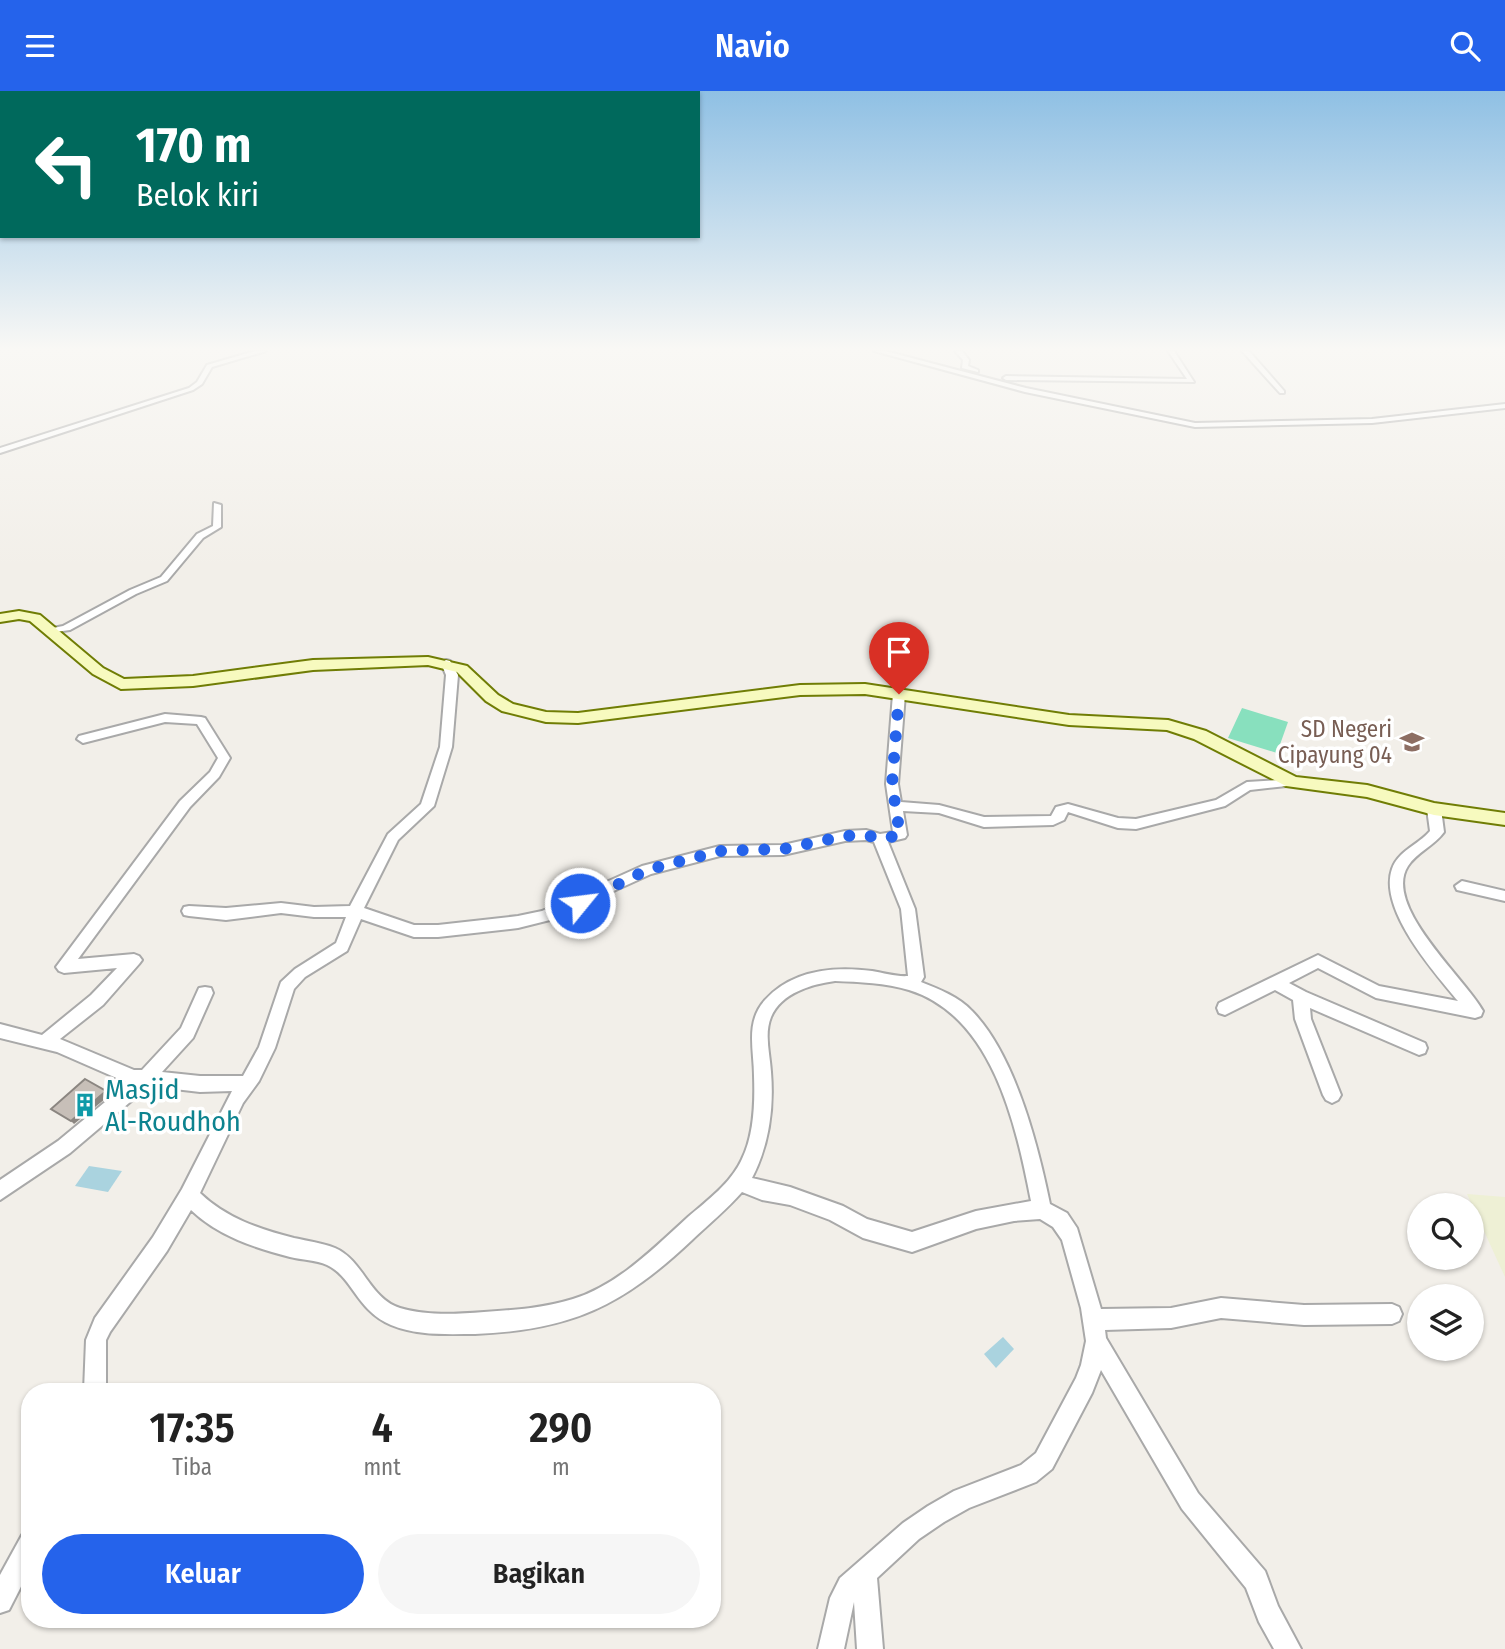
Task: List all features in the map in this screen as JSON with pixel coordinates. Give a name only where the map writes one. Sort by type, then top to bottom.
[{"type":"street","points":[[0,451],[78,424]]},
{"type":"street","points":[[1192,424],[1203,426],[1242,424]]},
{"type":"street","points":[[52,631],[66,628],[133,591],[167,577],[200,536],[217,527],[217,505]]},
{"type":"street","points":[[0,618],[35,618],[110,680],[131,685],[193,681],[313,665],[409,660],[446,663],[466,671],[492,698],[508,708],[559,718],[591,717],[674,704],[695,705],[815,689],[899,694],[1069,720],[1168,725],[1200,735],[1292,782]]},
{"type":"street","points":[[95,1383],[96,1340],[102,1325],[160,1244],[188,1195],[267,1048],[287,986],[300,972],[342,947],[355,911],[393,837],[427,806],[446,747],[452,675],[446,663]]},
{"type":"street","points":[[188,911],[226,914],[281,908],[314,912],[355,911],[420,932],[518,922],[569,907],[647,870],[713,852],[783,849],[845,836],[866,835],[880,839],[900,835],[892,784],[899,694]]},
{"type":"street","points":[[46,1041],[97,1000],[134,960],[64,967],[185,804],[215,774],[224,758],[201,721],[178,717],[83,739]]},
{"type":"street","points":[[897,806],[939,809],[984,822],[1053,820],[1059,817],[1061,810],[1068,808],[1118,823],[1136,824],[1220,803],[1247,786],[1292,782],[1378,793],[1434,809],[1505,819]]},
{"type":"street","points":[[1225,1008],[1318,961],[1376,992],[1475,1011],[1416,932],[1395,894],[1399,869],[1412,852],[1437,832],[1434,809]]},
{"type":"street","points":[[880,839],[910,917],[917,973],[911,984]]},
{"type":"street","points":[[1462,886],[1505,896]]},
{"type":"street","points":[[188,1195],[208,1216],[237,1230],[332,1257],[347,1268],[372,1303],[386,1312],[414,1321],[449,1324],[531,1320],[575,1310],[608,1297],[656,1261],[739,1182],[751,1161],[755,1144],[763,1078],[760,1028],[767,1008],[790,987],[824,976],[853,974],[911,984],[943,997],[957,1006],[978,1027],[991,1049],[1033,1168],[1042,1210]]},
{"type":"street","points":[[1276,983],[1300,997],[1419,1048]]},
{"type":"street","points":[[0,1191],[57,1153],[145,1079],[187,1033],[205,993]]},
{"type":"street","points":[[1300,997],[1303,1019],[1332,1095]]},
{"type":"street","points":[[0,1031],[46,1041],[118,1073],[145,1079],[247,1083]]},
{"type":"street","points":[[739,1182],[762,1191],[790,1196],[836,1213],[863,1228],[912,1242],[976,1220],[1042,1210],[1060,1220],[1070,1235],[1094,1330],[1190,1501],[1256,1580],[1268,1613],[1288,1649]]},
{"type":"street","points":[[1094,1330],[1221,1308],[1304,1315],[1392,1314]]},
{"type":"street","points":[[831,1649],[842,1598],[863,1574],[911,1531],[961,1499],[1028,1474],[1044,1461],[1084,1385],[1094,1330]]},
{"type":"street","points":[[0,1601],[21,1560]]},
{"type":"street","points":[[863,1574],[870,1649]]},
{"type":"green space","points":[[1242,708],[1288,722],[1277,753],[1228,738]]},
{"type":"green space","points":[[1484,1195],[1505,1197],[1505,1277],[1484,1231]]},
{"type":"water","points":[[89,1166],[122,1171],[108,1192],[75,1186]]},
{"type":"water","points":[[1003,1337],[1014,1349],[996,1368],[984,1354]]},
{"type":"building","points":[[85,1079],[106,1091],[71,1121],[51,1109]]},
{"type":"place","name":"SD Negeri Cipayung 04","points":[[1412,742]]},
{"type":"place","name":"Masjid Al-Roudhoh","points":[[85,1105]]},
{"type":"route","points":[[580,903],[615,883],[647,870],[720,851],[793,848],[845,836],[866,835],[880,839],[900,835],[892,784],[899,694]]}]
